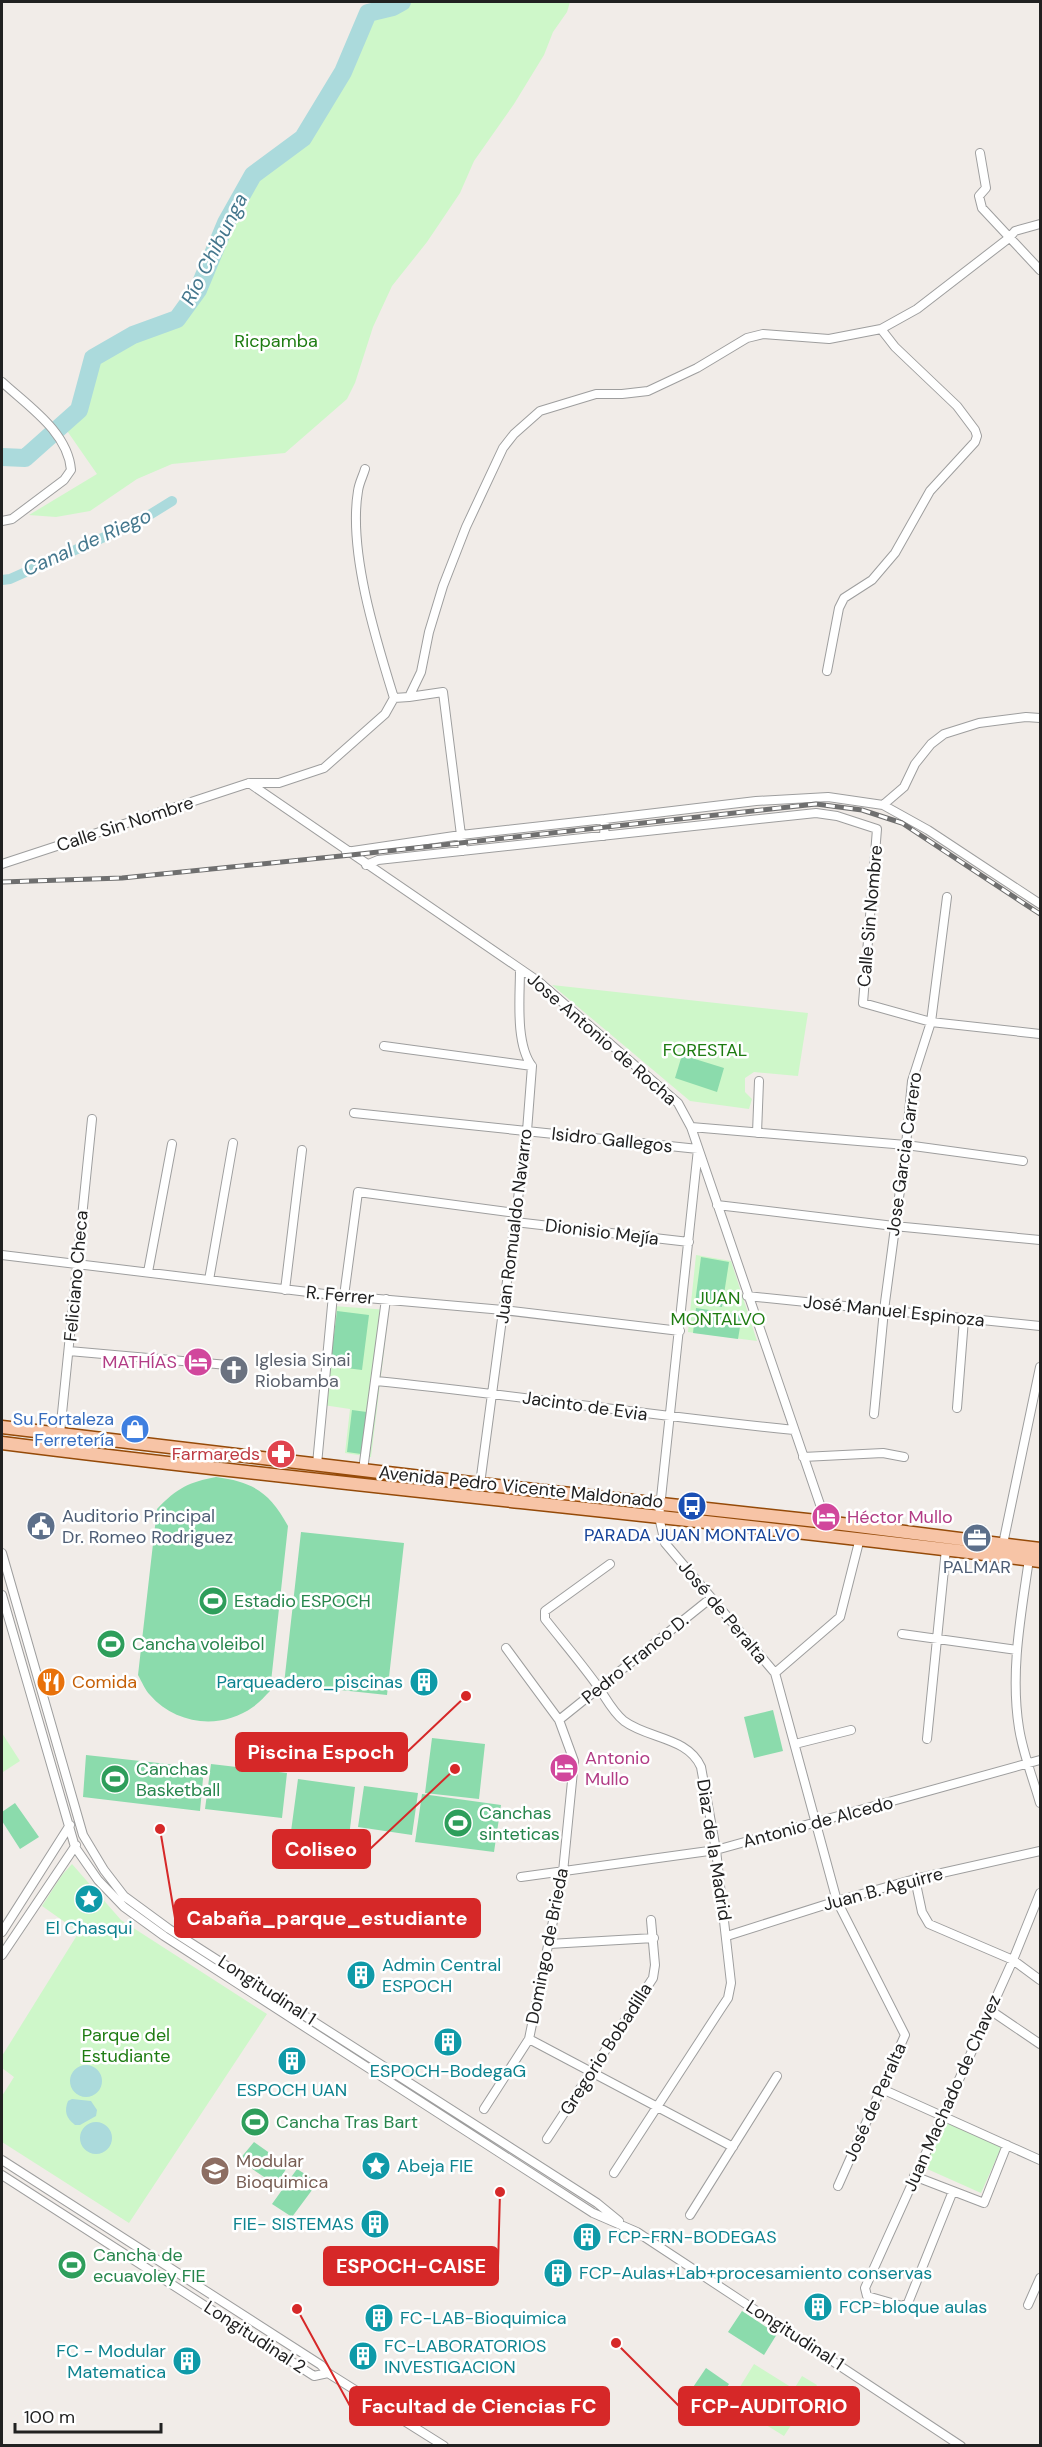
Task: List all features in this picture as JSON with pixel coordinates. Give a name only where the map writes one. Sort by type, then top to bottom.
[{"type":"main road","name":"Avenida Pedro Vicente Maldonado","points":[[2,1427],[1041,1548]]},
{"type":"main road","name":"Avenida Pedro Vicente Maldonado","points":[[2,1443],[478,1499],[860,1538],[1035,1560]]},
{"type":"street","points":[[980,153],[986,188],[979,196],[981,208],[1041,270]]},
{"type":"street","points":[[409,697],[421,672],[429,632],[443,586],[480,495],[503,448],[540,411],[597,394],[648,391],[698,368],[755,335],[829,339],[881,329],[917,309],[1015,231],[1041,224]]},
{"type":"street","points":[[827,671],[839,608],[844,598],[873,580],[895,553],[930,491],[975,442],[977,436],[957,406],[895,347],[881,329]]},
{"type":"street","points":[[2,382],[63,441],[70,456],[71,470],[64,480],[12,519],[2,521]]},
{"type":"street","points":[[365,469],[358,491],[357,538],[372,629],[394,698],[443,692],[463,851]]},
{"type":"street","name":"Calle Sin Nombre","points":[[2,864],[249,783],[279,783],[324,768],[385,714],[394,698]]},
{"type":"street","points":[[883,805],[904,787],[915,764],[931,744],[944,734],[979,723],[1026,717],[1041,718]]},
{"type":"street","name":"Jose Antonio de Rocha","points":[[249,783],[346,852],[538,981],[678,1103],[691,1127],[826,1522]]},
{"type":"street","points":[[346,852],[461,835],[756,801],[828,797],[883,805],[928,830],[1041,904]]},
{"type":"street","name":"Calle Sin Nombre","points":[[604,836],[816,813],[837,816],[877,828],[863,1003],[931,1022]]},
{"type":"street","points":[[366,865],[378,861],[604,836],[605,819]]},
{"type":"street","name":"Jose Garcia Carrero","points":[[874,1414],[884,1310],[906,1145],[912,1081],[931,1022],[947,897]]},
{"type":"street","name":"Juan Romualdo Navarro","points":[[480,1484],[527,1131],[532,1066],[527,1059],[522,1041],[520,969]]},
{"type":"street","points":[[931,1022],[1041,1034]]},
{"type":"street","points":[[384,1046],[532,1066]]},
{"type":"street","points":[[757,1133],[759,1081]]},
{"type":"street","name":"Isidro Gallegos","points":[[354,1113],[698,1149]]},
{"type":"street","name":"Feliciano Checa","points":[[60,1433],[92,1119]]},
{"type":"street","points":[[691,1127],[906,1145],[1023,1161]]},
{"type":"street","points":[[209,1280],[232,1143]]},
{"type":"street","points":[[148,1272],[172,1144]]},
{"type":"street","name":"José de Peralta","points":[[698,1149],[659,1517],[665,1543],[775,1673],[837,1900],[905,2035],[838,2186]]},
{"type":"street","points":[[285,1290],[302,1150]]},
{"type":"street","points":[[344,1296],[358,1192],[516,1213]]},
{"type":"street","points":[[717,1205],[894,1226],[1041,1240]]},
{"type":"street","name":"Dionisio Mejía","points":[[515,1222],[689,1242]]},
{"type":"street","name":"R. Ferrer","points":[[2,1255],[285,1290],[503,1310],[680,1331]]},
{"type":"street","points":[[317,1464],[333,1295]]},
{"type":"street","name":"José Manuel Espinoza","points":[[747,1296],[1041,1326]]},
{"type":"street","points":[[363,1470],[386,1299]]},
{"type":"street","points":[[957,1408],[964,1318]]},
{"type":"street","points":[[69,1350],[239,1366]]},
{"type":"street","points":[[1003,1544],[1041,1367]]},
{"type":"street","name":"Jacinto de Evia","points":[[376,1381],[794,1430]]},
{"type":"street","points":[[1031,1415],[1041,1417]]},
{"type":"street","points":[[803,1457],[883,1453],[904,1457]]},
{"type":"street","points":[[775,1673],[840,1617],[860,1538]]},
{"type":"street","points":[[927,1739],[946,1549]]},
{"type":"street","name":"Longitudinal 1","points":[[2,1553],[83,1835],[104,1870],[133,1904],[579,2191],[627,2228],[961,2445]]},
{"type":"street","points":[[1035,1560],[1017,1650],[1016,1686],[1019,1728],[1041,1803]]},
{"type":"street","name":"Diaz de la Madrid","points":[[610,1564],[545,1611],[544,1615],[599,1688],[615,1714],[626,1722],[689,1749],[697,1757],[701,1767],[716,1850],[731,1983],[728,1998],[614,2174]]},
{"type":"street","name":"Longitudinal 1","points":[[2,1595],[75,1846],[98,1880],[124,1907],[164,1936],[593,2213],[627,2228]]},
{"type":"street","name":"Pedro Franco D.","points":[[559,1720],[711,1598]]},
{"type":"street","points":[[902,1634],[1017,1650]]},
{"type":"street","name":"Domingo de Brieda","points":[[484,2109],[528,2038],[563,1872],[574,1761],[559,1720],[506,1648]]},
{"type":"street","points":[[795,1744],[851,1730]]},
{"type":"street","name":"Antonio de Alcedo","points":[[521,1877],[716,1850],[1041,1760]]},
{"type":"street","points":[[2,1932],[76,1813]]},
{"type":"street","points":[[2,1955],[83,1835]]},
{"type":"street","name":"Juan B. Aguirre","points":[[727,1936],[837,1900],[1041,1851]]},
{"type":"street","points":[[915,1880],[922,1912],[929,1924],[1013,1960],[1041,1980]]},
{"type":"street","name":"Juan Machado de Chavez","points":[[954,2191],[908,2303],[902,2306],[867,2296],[865,2288],[1041,1893]]},
{"type":"street","name":"Gregorio Bobadilla","points":[[547,2139],[653,1978],[655,1965],[651,1920]]},
{"type":"street","points":[[549,1944],[654,1938]]},
{"type":"street","points":[[990,2010],[1041,2044]]},
{"type":"street","points":[[528,2038],[733,2147]]},
{"type":"street","points":[[690,2215],[777,2076]]},
{"type":"street","points":[[882,2089],[1041,2160]]},
{"type":"street","points":[[914,2176],[984,2204],[1007,2145]]},
{"type":"street","name":"Longitudinal 2","points":[[2,2160],[321,2365],[328,2373],[444,2445]]},
{"type":"street","name":"Longitudinal 2","points":[[2,2175],[314,2376],[328,2373]]},
{"type":"street","points":[[139,2263],[144,2253]]},
{"type":"street","points":[[1028,2305],[1041,2278]]},
{"type":"green space","name":"Ricpamba","points":[[410,2],[570,2],[567,12],[553,32],[544,55],[514,104],[474,161],[460,193],[427,242],[392,286],[373,327],[355,383],[347,399],[285,453],[172,464],[137,479],[90,511],[56,517],[29,515],[97,474],[63,425],[86,409],[92,360],[143,336],[174,327],[188,312],[204,290],[206,269],[258,181],[298,148],[317,124],[353,65],[372,17]]},
{"type":"green space","name":"FORESTAL","points":[[552,985],[808,1013],[798,1076],[754,1072],[745,1078],[745,1092],[752,1099],[749,1109],[690,1101]]},
{"type":"green space","points":[[682,1055],[724,1068],[717,1092],[675,1078]]},
{"type":"green space","name":"JUAN MONTALVO","points":[[696,1255],[731,1261],[757,1341],[688,1332]]},
{"type":"green space","points":[[701,1257],[729,1262],[722,1307],[695,1303]]},
{"type":"green space","points":[[333,1306],[389,1310],[371,1457],[345,1453],[350,1409],[323,1405]]},
{"type":"green space","points":[[696,1308],[742,1315],[738,1339],[693,1333]]},
{"type":"green space","points":[[337,1311],[369,1315],[362,1370],[330,1366]]},
{"type":"green space","points":[[352,1410],[374,1413],[368,1455],[347,1452]]},
{"type":"green space","name":"Estadio ESPOCH","points":[[216,1477],[241,1482],[260,1491],[274,1505],[288,1526],[270,1691],[255,1705],[240,1714],[227,1719],[199,1721],[173,1713],[161,1705],[148,1693],[138,1675],[157,1509],[184,1487]]},
{"type":"green space","points":[[301,1532],[404,1543],[387,1695],[284,1684]]},
{"type":"green space","points":[[773,1710],[783,1751],[754,1758],[744,1717]]},
{"type":"green space","points":[[2,1733],[20,1761],[3,1772],[2,1768]]},
{"type":"green space","points":[[432,1738],[485,1744],[479,1799],[425,1793]]},
{"type":"green space","points":[[86,1755],[204,1768],[200,1811],[83,1797]]},
{"type":"green space","points":[[211,1764],[287,1773],[282,1818],[205,1809]]},
{"type":"green space","points":[[298,1779],[355,1787],[348,1845],[290,1839]]},
{"type":"green space","points":[[364,1786],[418,1793],[412,1835],[358,1827]]},
{"type":"green space","name":"Canchas sinteticas","points":[[422,1794],[501,1805],[494,1852],[415,1842]]},
{"type":"green space","points":[[15,1803],[39,1837],[20,1849],[2,1821],[2,1812]]},
{"type":"green space","name":"Parque del Estudiante","points":[[72,1864],[121,1920],[267,2014],[129,2223],[2,2142],[2,2096],[14,2077],[2,2068],[2,2056],[79,1932],[42,1906]]},
{"type":"green space","points":[[945,2122],[1002,2146],[981,2193],[925,2168]]},
{"type":"green space","points":[[254,2142],[288,2166],[276,2185],[239,2160]]},
{"type":"green space","points":[[297,2169],[318,2182],[292,2217],[272,2204]]},
{"type":"green space","points":[[742,2311],[777,2334],[764,2355],[728,2332]]},
{"type":"green space","points":[[754,2364],[794,2389],[802,2376],[817,2385],[784,2436],[730,2403]]},
{"type":"green space","points":[[706,2368],[729,2384],[705,2420],[681,2405]]},
{"type":"water","points":[[86,2065],[97,2070],[102,2081],[97,2092],[86,2097],[75,2092],[70,2081],[75,2070]]},
{"type":"water","points":[[72,2099],[91,2101],[97,2110],[96,2116],[80,2125],[75,2125],[66,2111],[68,2101]]},
{"type":"water","points":[[96,2122],[108,2126],[112,2138],[108,2150],[96,2154],[84,2150],[80,2138],[84,2126]]},
{"type":"waterway","name":"Río Chibunga","points":[[2,457],[25,458],[79,410],[93,358],[133,335],[177,319],[198,290],[226,223],[253,175],[303,138],[343,72],[368,13],[393,7],[402,2]]},
{"type":"waterway","name":"Canal de Riego","points":[[2,580],[10,579],[138,522],[172,501]]},
{"type":"railway","points":[[2,882],[122,878],[816,804],[862,810],[902,823],[1040,914]]},
{"type":"place","name":"MATHÍAS","points":[[198,1362]]},
{"type":"place","name":"Iglesia Sinai Riobamba","points":[[234,1370]]},
{"type":"place","name":"Su Fortaleza Ferretería","points":[[135,1429]]},
{"type":"place","name":"Farmareds","points":[[281,1454]]},
{"type":"place","name":"PARADA JUAN MONTALVO","points":[[692,1506]]},
{"type":"place","name":"Héctor Mullo","points":[[826,1517]]},
{"type":"place","name":"Auditorio Principal Dr. Romeo Rodriguez","points":[[41,1526]]},
{"type":"place","name":"PALMAR","points":[[977,1538]]},
{"type":"place","name":"Estadio ESPOCH","points":[[213,1601]]},
{"type":"place","name":"Cancha voleibol","points":[[111,1644]]},
{"type":"place","name":"Comida","points":[[51,1682]]},
{"type":"place","name":"Parqueadero_piscinas","points":[[424,1682]]},
{"type":"place","name":"Piscina Espoch","points":[[466,1696]]},
{"type":"place","name":"Antonio Mullo","points":[[564,1768]]},
{"type":"place","name":"Coliseo","points":[[455,1769]]},
{"type":"place","name":"Canchas Basketball","points":[[115,1779]]},
{"type":"place","name":"Canchas sinteticas","points":[[458,1823]]},
{"type":"place","name":"Cabaña_parque_estudiante","points":[[160,1829]]},
{"type":"place","name":"El Chasqui","points":[[89,1899]]},
{"type":"place","name":"Admin Central ESPOCH","points":[[361,1975]]},
{"type":"place","name":"ESPOCH-BodegaG","points":[[448,2042]]},
{"type":"place","name":"ESPOCH UAN","points":[[292,2061]]},
{"type":"place","name":"Cancha Tras Bart","points":[[255,2122]]},
{"type":"place","name":"Abeja FIE","points":[[376,2166]]},
{"type":"place","name":"Modular Bioquimica","points":[[215,2171]]},
{"type":"place","name":"ESPOCH-CAISE","points":[[500,2192]]},
{"type":"place","name":"FIE- SISTEMAS","points":[[375,2224]]},
{"type":"place","name":"FCP-FRN-BODEGAS","points":[[587,2237]]},
{"type":"place","name":"Cancha de ecuavoley FIE","points":[[72,2265]]},
{"type":"place","name":"FCP-Aulas+Lab+procesamiento conservas","points":[[558,2273]]},
{"type":"place","name":"FCP-bloque aulas","points":[[818,2307]]},
{"type":"place","name":"Facultad de Ciencias FC","points":[[297,2309]]},
{"type":"place","name":"FC-LAB-Bioquimica","points":[[379,2318]]},
{"type":"place","name":"FCP-AUDITORIO","points":[[616,2343]]},
{"type":"place","name":"FC-LABORATORIOS INVESTIGACION","points":[[363,2356]]},
{"type":"place","name":"FC - Modular Matematica","points":[[187,2361]]}]
